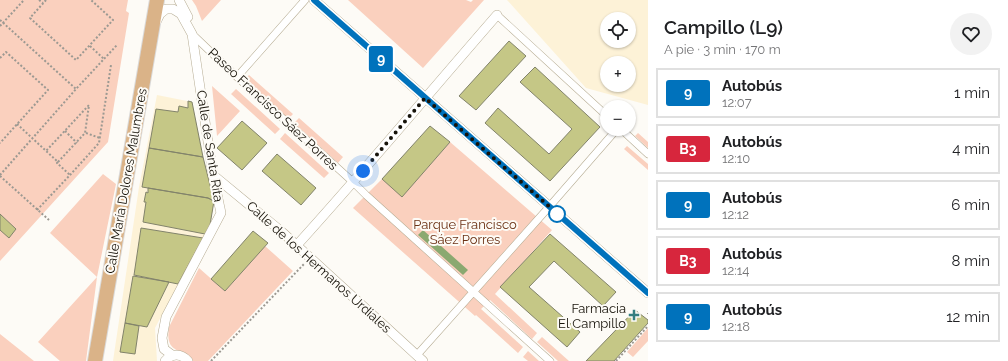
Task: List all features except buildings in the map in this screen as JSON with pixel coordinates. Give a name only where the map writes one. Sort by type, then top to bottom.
[{"type":"main road","name":"Calle María Dolores Malumbres","points":[[95,361],[157,0]]},
{"type":"street","points":[[179,0],[187,16],[192,34]]},
{"type":"street","points":[[237,77],[305,0]]},
{"type":"street","points":[[314,0],[648,294]]},
{"type":"street","name":"Calle de Santa Rita","points":[[152,32],[160,14],[166,9],[173,8],[181,14],[192,34],[213,175],[221,213],[166,317],[162,338],[168,358]]},
{"type":"street","points":[[297,245],[497,15],[600,110]]},
{"type":"street","name":"Paseo Francisco Sáez Porres","points":[[192,34],[366,195],[550,361]]},
{"type":"street","points":[[420,358],[474,292],[611,136]]},
{"type":"street","points":[[629,136],[648,154]]},
{"type":"street","name":"Calle de los Hermanos Urdiales","points":[[213,175],[297,245],[420,358]]},
{"type":"street","points":[[168,358],[181,356],[188,361]]},
{"type":"path","points":[[0,26],[24,0]]},
{"type":"path","points":[[39,0],[43,4]]},
{"type":"path","points":[[46,0],[30,18],[76,60],[113,20],[91,0]]},
{"type":"path","points":[[0,20],[76,89]]},
{"type":"path","points":[[49,220],[0,175],[117,44]]},
{"type":"path","points":[[90,45],[104,59]]},
{"type":"path","points":[[0,58],[6,52],[48,90],[0,143]]},
{"type":"path","points":[[37,210],[99,143],[111,65]]},
{"type":"path","points":[[46,151],[89,105],[86,133],[58,162]]},
{"type":"path","points":[[17,124],[70,175]]},
{"type":"path","points":[[65,131],[76,142]]},
{"type":"path","points":[[86,133],[100,138]]},
{"type":"path","points":[[211,361],[310,257]]},
{"type":"path","points":[[616,361],[648,326]]},
{"type":"shaded area","points":[[507,0],[648,0],[648,105],[636,102],[636,100],[630,100],[601,92],[636,92],[636,56],[600,56],[600,92],[586,88]]},
{"type":"shaded area","points":[[157,95],[192,102],[214,201],[210,225],[155,328],[157,361],[113,361],[139,187]]},
{"type":"shaded area","points":[[423,230],[468,270],[463,275],[418,235]]},
{"type":"green space","points":[[0,0],[128,0],[126,11],[129,13],[108,142],[0,261]]},
{"type":"green space","points":[[192,0],[221,0],[202,21]]},
{"type":"green space","points":[[348,0],[466,0],[471,2],[473,0],[484,0],[423,68]]},
{"type":"green space","points":[[249,75],[293,114],[288,119],[244,80]]},
{"type":"green space","points":[[212,86],[240,111],[217,136]]},
{"type":"green space","points":[[236,89],[280,129],[275,134],[231,94]]},
{"type":"green space","points":[[299,118],[343,157],[338,163],[294,123]]},
{"type":"green space","points":[[285,133],[329,173],[324,178],[280,139]]},
{"type":"green space","points":[[638,133],[648,142],[648,148],[635,136]]},
{"type":"green space","name":"Parque Francisco Sáez Porres","points":[[450,142],[552,230],[495,294],[537,333],[532,339],[490,300],[481,309],[523,347],[518,353],[353,208],[382,179],[402,196]]},
{"type":"green space","points":[[627,146],[648,164],[648,170],[624,149]]},
{"type":"green space","points":[[103,174],[116,184],[97,277],[50,233]]},
{"type":"green space","points":[[265,246],[293,271],[208,361],[193,361],[174,348],[169,341],[169,327],[199,268],[225,291]]},
{"type":"green space","points":[[97,277],[86,361],[60,361],[38,342]]},
{"type":"green space","points":[[648,328],[648,341],[633,357],[627,352]]},
{"type":"green space","points":[[0,334],[34,361],[0,361]]},
{"type":"green space","points":[[542,337],[569,361],[558,361],[537,342]]},
{"type":"green space","points":[[528,351],[539,361],[528,361],[523,357]]},
{"type":"bus line","name":"9","points":[[314,0],[648,293]]},
{"type":"place","name":"Farmacia El Campillo","points":[[634,315]]},
{"type":"route","points":[[363,171],[425,98],[560,216],[557,214]]}]
